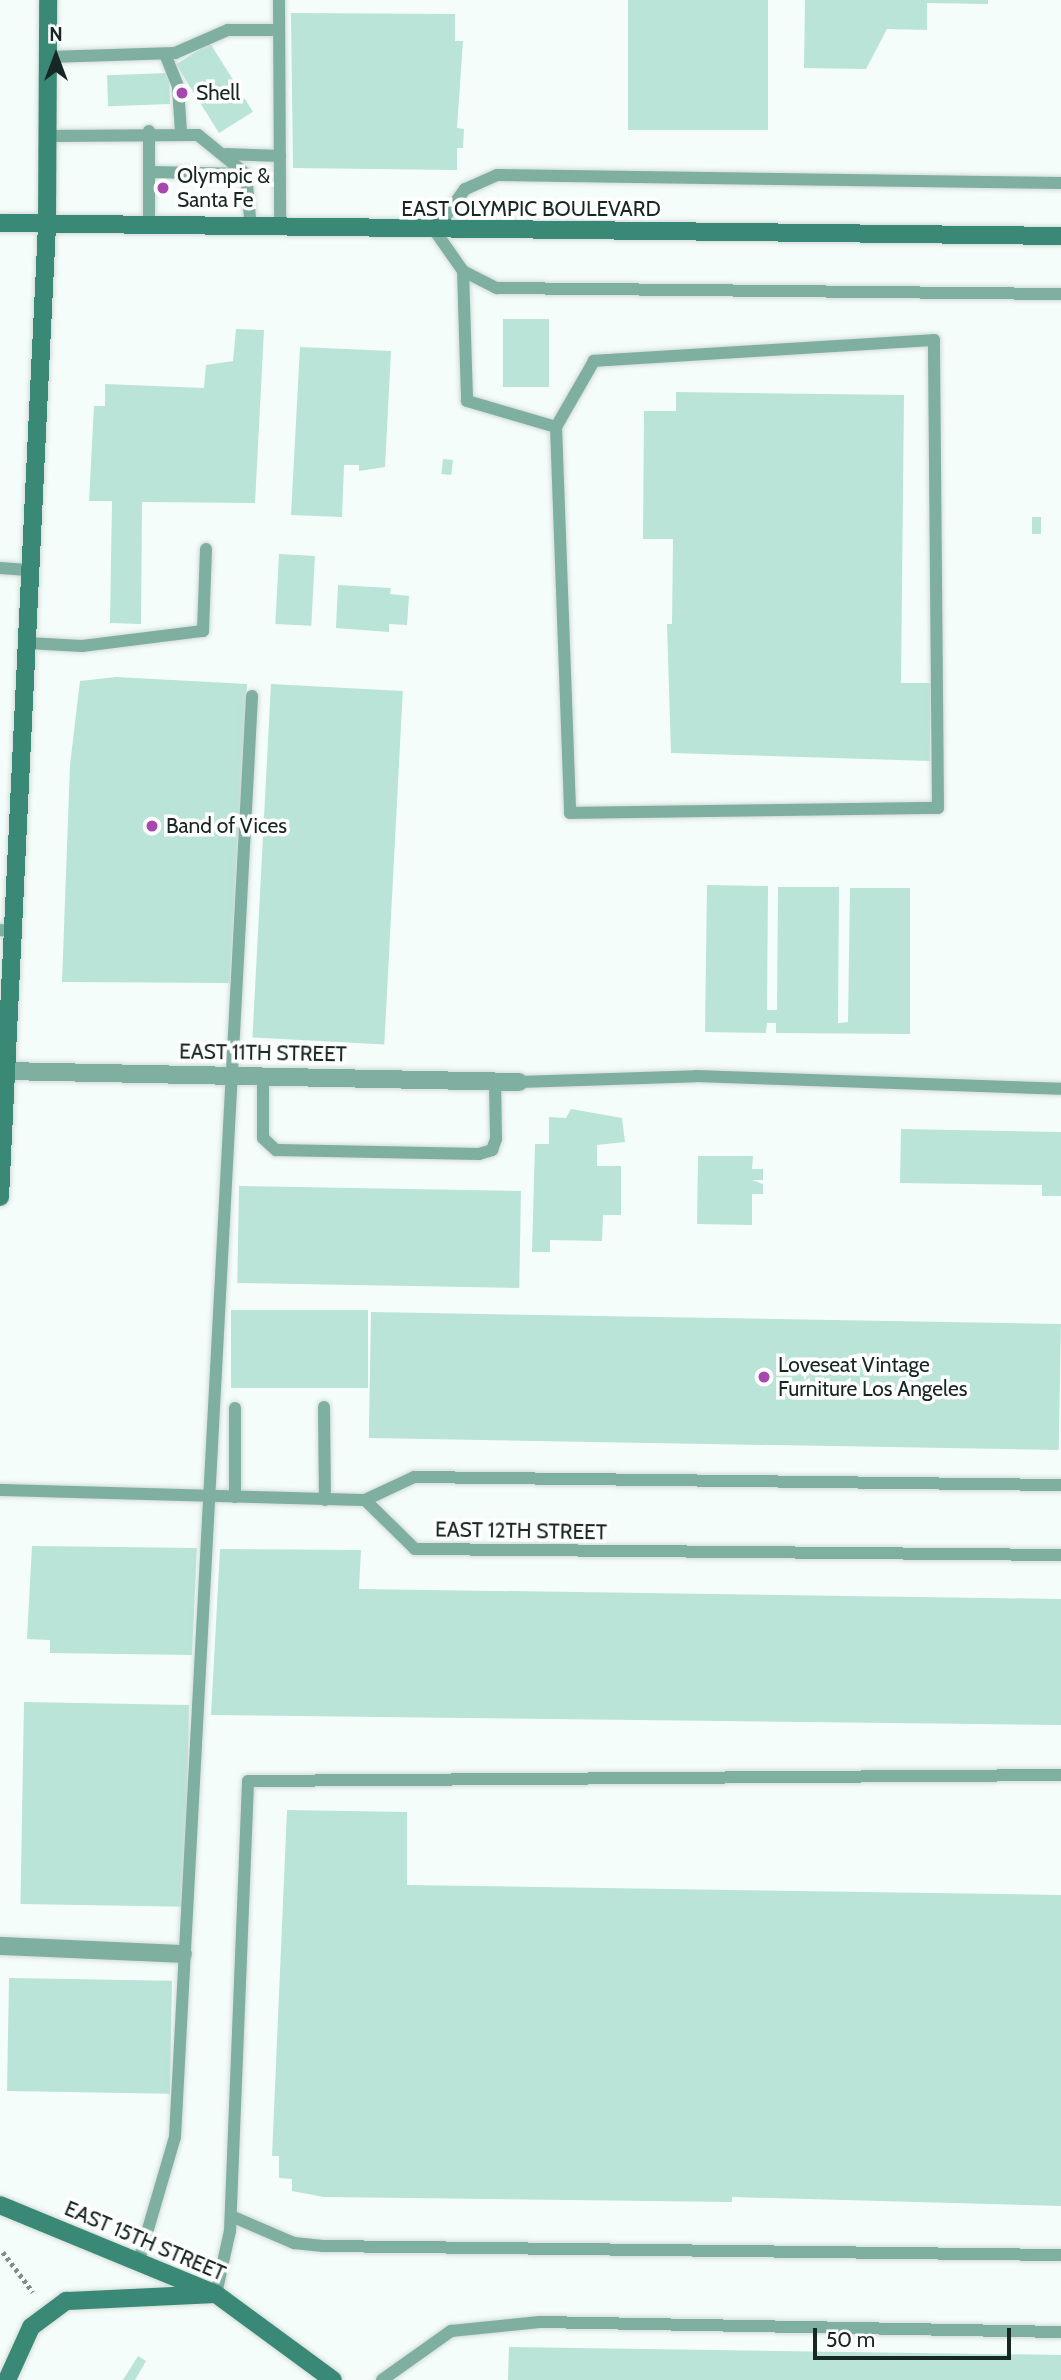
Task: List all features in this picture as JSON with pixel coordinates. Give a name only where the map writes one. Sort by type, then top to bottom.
[{"type":"main road","points":[[0,1196],[5,1071],[6,930],[27,643],[47,227],[48,0]]},
{"type":"main road","name":"EAST OLYMPIC BOULEVARD","points":[[0,223],[47,227],[1061,236]]},
{"type":"main road","name":"EAST 15TH STREET","points":[[0,2205],[139,2260],[216,2294],[333,2380]]},
{"type":"main road","points":[[7,2380],[32,2327],[66,2301],[216,2294]]},
{"type":"street","name":"EAST 11TH STREET","points":[[5,1071],[520,1082]]},
{"type":"street","points":[[0,1946],[183,1955]]},
{"type":"lane","points":[[279,0],[280,229]]},
{"type":"lane","points":[[49,57],[165,54],[228,30],[279,30]]},
{"type":"lane","points":[[165,54],[178,86],[181,132]]},
{"type":"lane","points":[[149,131],[149,228]]},
{"type":"lane","points":[[48,136],[149,131],[198,135],[226,154],[246,173],[251,229]]},
{"type":"lane","points":[[226,154],[280,156]]},
{"type":"lane","points":[[149,172],[246,173]]},
{"type":"lane","points":[[1061,183],[497,175],[465,189],[435,231],[463,271],[496,288],[1061,294]]},
{"type":"lane","points":[[463,271],[467,401],[555,427]]},
{"type":"lane","points":[[934,340],[938,808],[570,813],[555,427],[594,360],[934,340]]},
{"type":"lane","points":[[27,643],[82,646],[202,631],[206,549]]},
{"type":"lane","points":[[0,568],[31,570]]},
{"type":"lane","points":[[139,2260],[174,2137],[211,1497],[228,1076],[252,696]]},
{"type":"lane","points":[[520,1082],[696,1076],[1061,1089]]},
{"type":"lane","points":[[262,1077],[262,1138],[276,1150],[455,1153],[492,1150],[495,1081]]},
{"type":"lane","points":[[324,1407],[325,1500]]},
{"type":"lane","points":[[234,1497],[235,1408]]},
{"type":"lane","points":[[0,1490],[365,1500],[414,1477],[1061,1485]]},
{"type":"lane","name":"EAST 12TH STREET","points":[[365,1500],[415,1549],[1061,1555]]},
{"type":"lane","points":[[216,2294],[230,2216],[248,1782],[1061,1775]]},
{"type":"lane","points":[[230,2216],[294,2242],[323,2246],[1061,2255]]},
{"type":"lane","points":[[382,2380],[451,2331],[540,2322],[1061,2332]]},
{"type":"path","points":[[4,2252],[33,2292]]},
{"type":"building","points":[[628,0],[768,0],[768,130],[628,130]]},
{"type":"building","points":[[805,0],[988,0],[988,4],[927,3],[927,30],[887,29],[866,69],[804,68]]},
{"type":"building","points":[[291,13],[455,14],[455,41],[463,41],[457,128],[464,129],[463,148],[457,148],[457,170],[293,168]]},
{"type":"building","points":[[210,43],[253,112],[219,133],[176,64]]},
{"type":"building","points":[[169,73],[170,104],[108,106],[107,75]]},
{"type":"building","points":[[503,319],[549,319],[549,387],[503,387]]},
{"type":"building","points":[[236,329],[264,330],[255,503],[142,502],[141,624],[110,623],[112,501],[89,501],[94,406],[105,406],[105,384],[204,388],[206,365],[233,361]]},
{"type":"building","points":[[300,347],[391,351],[385,467],[359,471],[359,465],[344,465],[342,517],[291,515]]},
{"type":"building","points":[[676,392],[904,395],[901,683],[931,683],[930,761],[671,753],[667,624],[672,624],[673,539],[643,539],[644,411],[676,411]]},
{"type":"building","points":[[443,459],[453,460],[451,475],[441,474]]},
{"type":"building","points":[[1032,517],[1041,517],[1041,534],[1032,534]]},
{"type":"building","points":[[279,554],[315,556],[311,626],[275,624]]},
{"type":"building","points":[[338,585],[391,588],[390,594],[409,596],[407,625],[389,624],[389,632],[336,628]]},
{"type":"building","points":[[116,677],[247,684],[230,983],[62,982],[70,765],[80,681]]},
{"type":"building","points":[[271,684],[403,691],[384,1044],[252,1038]]},
{"type":"building","points":[[707,885],[768,886],[767,1010],[777,1010],[778,887],[839,887],[838,1023],[848,1022],[850,888],[910,888],[910,1034],[776,1033],[776,1023],[767,1023],[766,1033],[705,1032]]},
{"type":"building","points":[[571,1109],[622,1118],[625,1142],[597,1145],[597,1166],[621,1166],[621,1215],[603,1215],[602,1241],[550,1240],[550,1252],[532,1252],[535,1144],[549,1144],[549,1117],[566,1118]]},
{"type":"building","points":[[901,1129],[1061,1132],[1061,1196],[1042,1196],[1042,1185],[900,1183]]},
{"type":"building","points":[[698,1156],[753,1156],[752,1169],[763,1169],[763,1180],[752,1180],[763,1184],[763,1194],[752,1194],[752,1225],[697,1224]]},
{"type":"building","points":[[239,1186],[521,1191],[519,1288],[237,1283]]},
{"type":"building","points":[[231,1310],[368,1310],[368,1388],[231,1388]]},
{"type":"building","points":[[371,1312],[1061,1324],[1059,1450],[369,1438]]},
{"type":"building","points":[[32,1546],[197,1548],[192,1655],[50,1653],[50,1640],[27,1639]]},
{"type":"building","points":[[220,1549],[361,1550],[359,1589],[1061,1599],[1061,1725],[211,1715]]},
{"type":"building","points":[[24,1702],[189,1705],[185,1907],[20,1904]]},
{"type":"building","points":[[287,1810],[407,1812],[407,1885],[1061,1895],[1061,2206],[732,2197],[732,2202],[324,2197],[292,2191],[292,2179],[279,2178],[279,2156],[272,2156]]},
{"type":"building","points":[[9,1978],[172,1981],[170,2094],[7,2091]]},
{"type":"building","points":[[509,2347],[1061,2355],[1061,2380],[508,2380]]},
{"type":"building","points":[[138,2356],[146,2361],[135,2380],[123,2380]]},
{"type":"place","name":"Shell","points":[[182,93]]},
{"type":"place","name":"Olympic & Santa Fe","points":[[163,188]]},
{"type":"place","name":"Band of Vices","points":[[152,826]]},
{"type":"place","name":"Loveseat Vintage Furniture Los Angeles","points":[[764,1377]]}]
